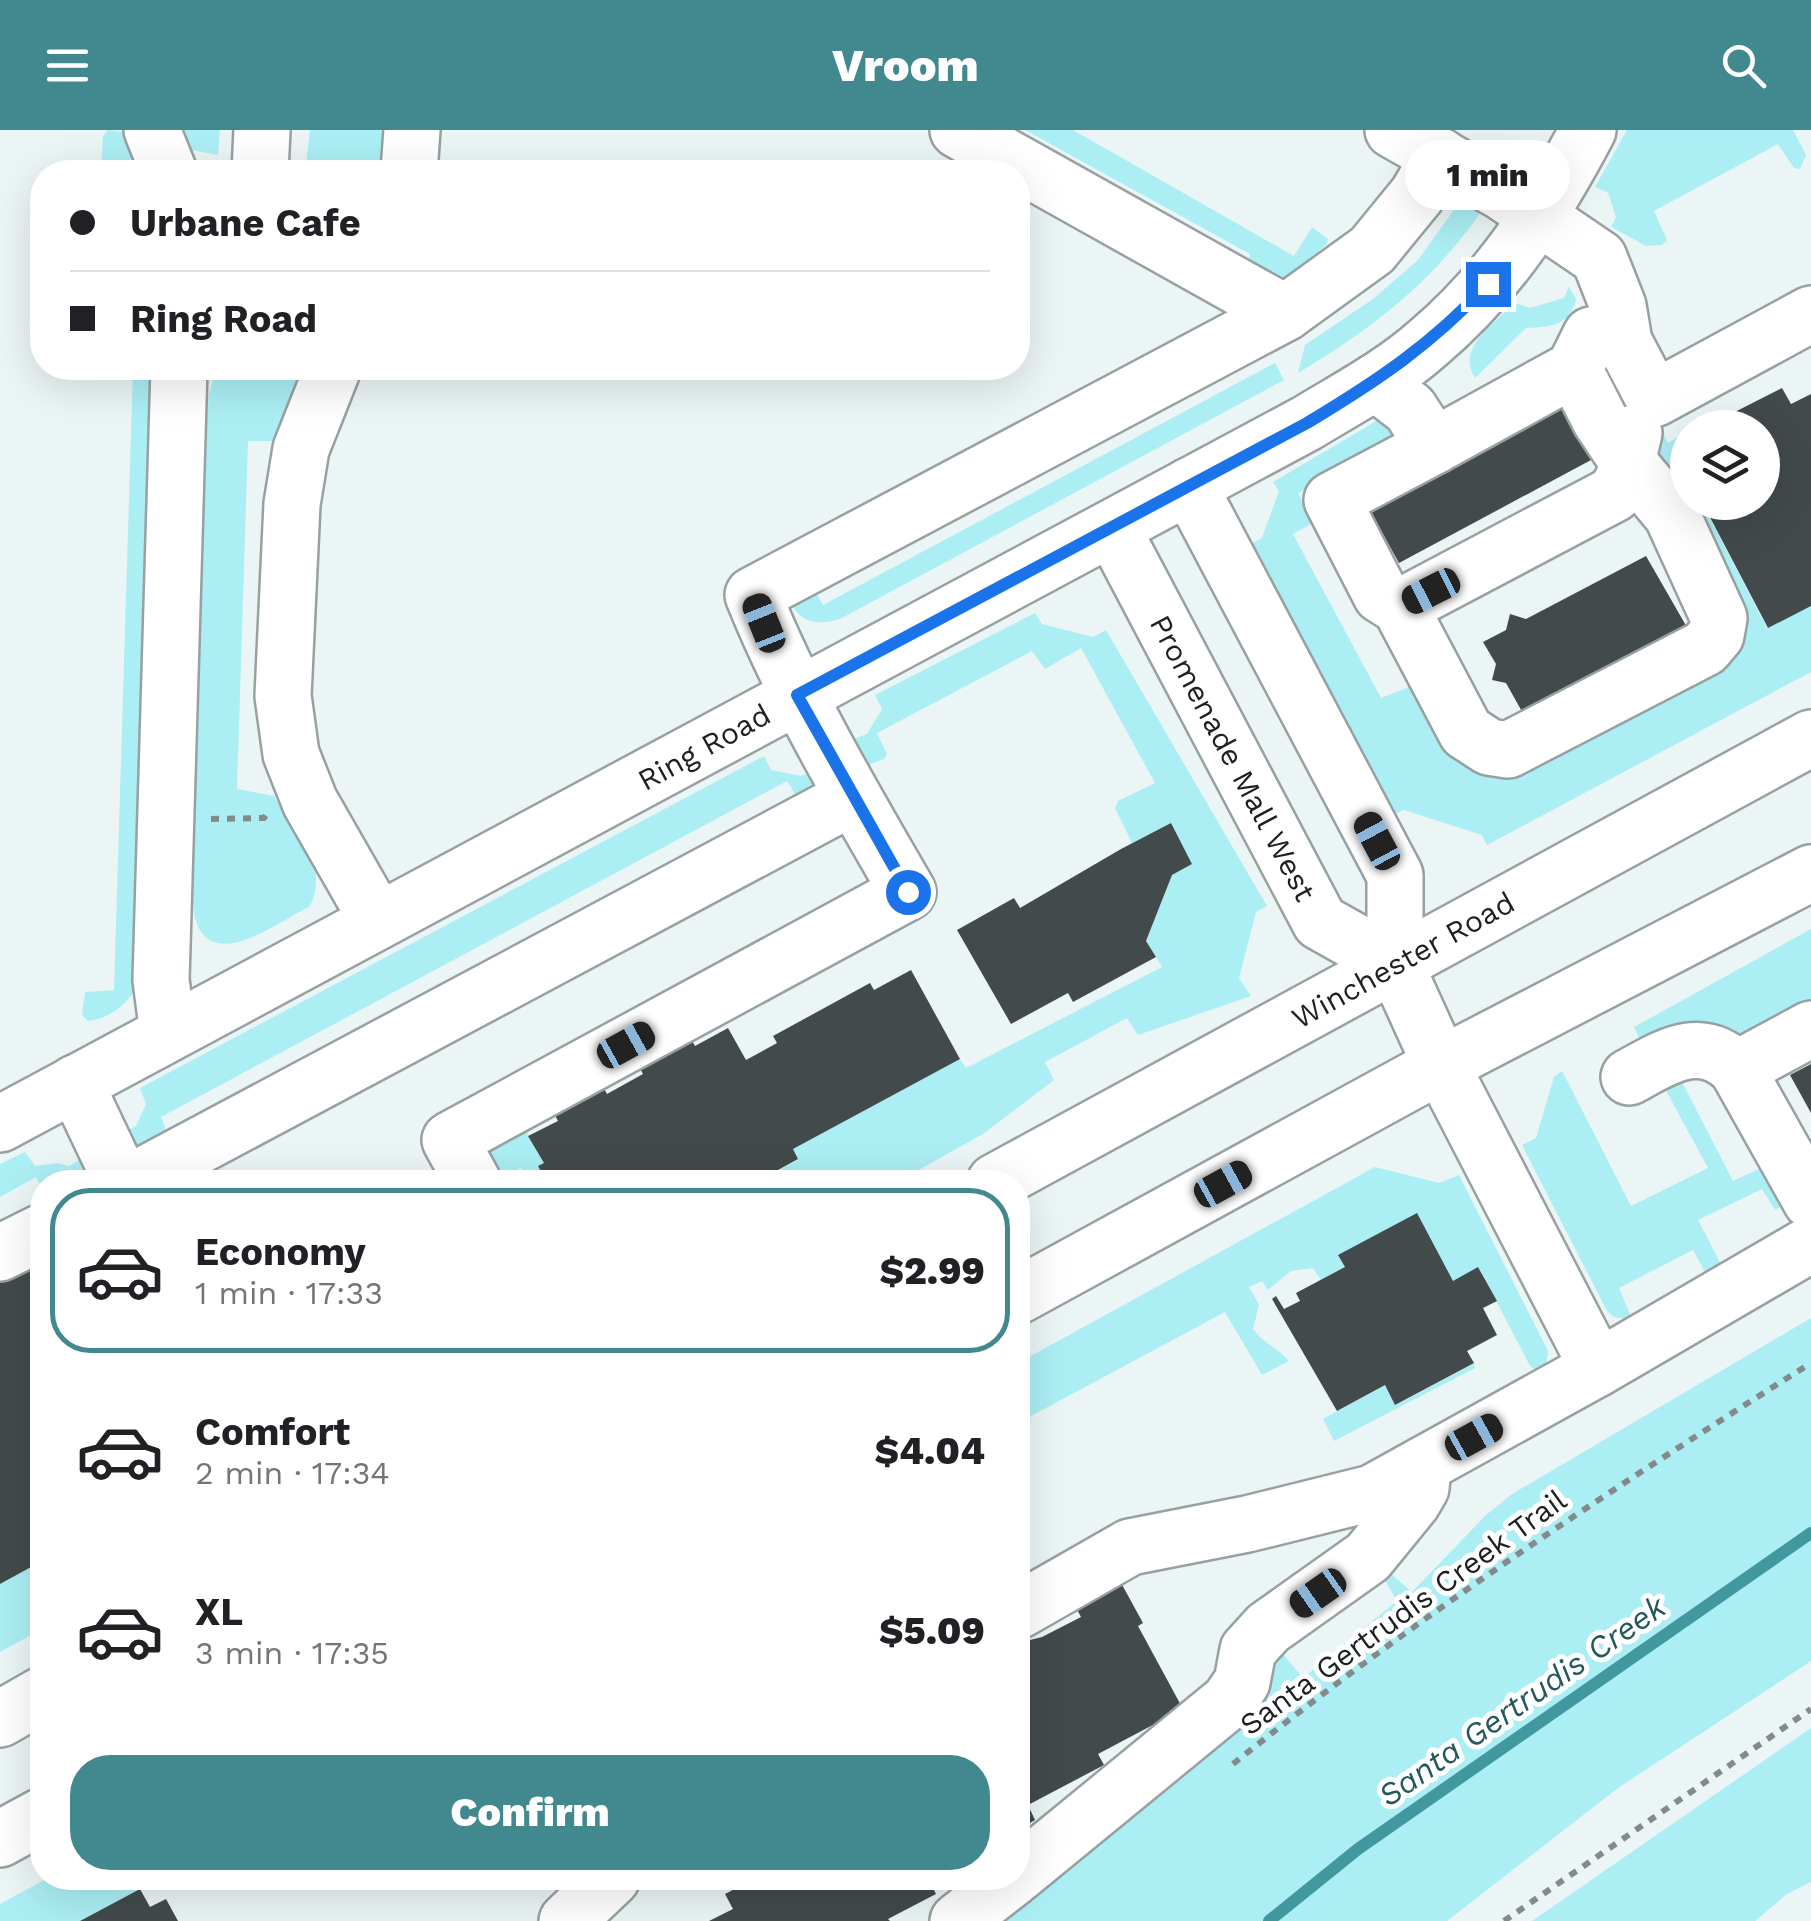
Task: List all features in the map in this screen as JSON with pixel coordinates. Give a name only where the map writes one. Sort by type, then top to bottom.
[{"type":"street","points":[[152,130],[164,160]]},
{"type":"street","points":[[261,160],[262,130]]},
{"type":"street","points":[[410,160],[412,130]]},
{"type":"street","points":[[958,130],[1012,160]]},
{"type":"street","points":[[1393,130],[1502,192],[1598,258],[1618,306],[1624,342],[1654,399]]},
{"type":"street","name":"Ring Road","points":[[0,1124],[1112,528],[1375,382],[1428,344],[1505,265],[1538,219],[1588,130]]},
{"type":"street","points":[[467,1170],[450,1140],[908,892],[797,695],[753,595],[1285,313],[1372,250],[1417,195],[1440,156]]},
{"type":"street","points":[[1030,170],[1285,313]]},
{"type":"street","points":[[1574,369],[1600,420],[1628,462],[1672,514],[1719,618],[1716,634],[1705,648],[1508,750],[1488,748],[1466,732],[1400,607],[1381,595],[1332,500],[1574,369],[1593,332],[1618,306]]},
{"type":"street","points":[[1400,607],[1614,494],[1628,462],[1643,406],[1811,314]]},
{"type":"street","points":[[168,1033],[160,980],[178,380]]},
{"type":"street","points":[[328,380],[301,450],[292,504],[283,696],[291,754],[310,802],[378,922]]},
{"type":"street","points":[[1375,382],[1410,409],[1434,446]]},
{"type":"street","points":[[1189,486],[1395,875],[1396,964],[1442,1065],[1598,1368]]},
{"type":"street","name":"Promenade Mall West","points":[[1112,528],[1320,922],[1396,964]]},
{"type":"street","name":"Winchester Road","points":[[1017,1170],[1811,738]]},
{"type":"street","points":[[154,1170],[853,797]]},
{"type":"street","points":[[1030,1289],[1442,1065],[1811,873]]},
{"type":"street","points":[[1737,1069],[1811,1029]]},
{"type":"street","points":[[1629,1078],[1678,1051],[1708,1052],[1727,1060],[1737,1069],[1811,1201]]},
{"type":"street","points":[[74,1082],[116,1170]]},
{"type":"street","points":[[0,1253],[30,1238]]},
{"type":"street","points":[[1030,1604],[1130,1547],[1247,1524],[1372,1493],[1811,1244]]},
{"type":"street","points":[[1030,1864],[1230,1701],[1242,1682],[1248,1650],[1268,1628],[1368,1558],[1412,1503],[1421,1488],[1424,1465]]},
{"type":"street","points":[[0,1718],[30,1702]]},
{"type":"street","points":[[0,1838],[30,1822]]},
{"type":"street","points":[[567,1921],[599,1890]]},
{"type":"street","points":[[958,1921],[997,1890]]},
{"type":"path","points":[[166,810],[220,821],[264,818],[272,803]]},
{"type":"path","name":"Santa Gertrudis Creek Trail","points":[[1223,1772],[1300,1710],[1599,1498],[1811,1363]]},
{"type":"path","points":[[1504,1921],[1811,1709]]},
{"type":"shaded area","points":[[108,130],[124,132],[138,160],[102,160],[103,136]]},
{"type":"shaded area","points":[[183,130],[220,130],[218,155],[192,150]]},
{"type":"shaded area","points":[[310,130],[387,130],[386,160],[306,160]]},
{"type":"shaded area","points":[[1025,130],[1073,130],[1294,256],[1312,227],[1328,239],[1326,245],[1274,284],[1248,266],[1250,254]]},
{"type":"shaded area","points":[[1627,130],[1793,130],[1806,155],[1800,169],[1794,168],[1778,144],[1654,211],[1667,240],[1662,245],[1646,246],[1611,227],[1616,217],[1608,193],[1595,187]]},
{"type":"shaded area","points":[[1435,195],[1483,209],[1444,259],[1400,302],[1298,373],[1305,345],[1373,299],[1418,260],[1453,211]]},
{"type":"shaded area","points":[[1569,287],[1576,299],[1564,320],[1551,326],[1526,328],[1475,378],[1470,356],[1488,328],[1515,303],[1530,308],[1564,298]]},
{"type":"shaded area","points":[[1275,363],[1284,380],[840,619],[809,620],[793,606],[790,597],[811,583],[823,605]]},
{"type":"shaded area","points":[[133,380],[153,380],[137,987],[128,1000],[103,1017],[88,1021],[82,1015],[85,992],[114,990]]},
{"type":"shaded area","points":[[213,380],[299,380],[281,441],[248,441],[237,789],[274,796],[316,873],[314,895],[309,907],[234,943],[206,938],[193,909],[203,477]]},
{"type":"shaded area","points":[[1383,417],[1408,424],[1388,446],[1298,493],[1313,523],[1293,534],[1381,698],[1409,687],[1415,700],[1426,694],[1464,748],[1705,660],[1643,431],[1657,421],[1670,442],[1670,520],[1711,520],[1767,628],[1811,606],[1811,672],[1487,845],[1482,835],[1404,810],[1390,816],[1249,545],[1262,538],[1279,491],[1273,482]]},
{"type":"shaded area","points":[[1035,613],[1042,624],[1093,637],[1106,630],[1267,906],[1256,912],[1239,978],[1251,996],[1138,1035],[1127,1018],[1045,1062],[1054,1080],[983,1134],[918,1170],[779,1170],[798,1160],[793,1149],[960,1059],[966,1068],[1162,967],[1146,941],[1172,875],[1192,864],[1171,824],[1132,843],[1115,808],[1118,801],[1155,783],[1081,648],[1045,669],[1032,651],[877,733],[887,754],[868,765],[862,759],[856,738],[867,734],[882,709],[875,695]]},
{"type":"shaded area","points":[[764,756],[771,770],[801,776],[810,772],[818,791],[800,802],[787,781],[161,1117],[171,1144],[139,1154],[117,1136],[136,1126],[146,1104],[140,1088]]},
{"type":"shaded area","points":[[1811,929],[1811,999],[1732,1042],[1645,1050],[1634,1027]]},
{"type":"shaded area","points":[[1562,1071],[1631,1206],[1708,1168],[1656,1072],[1680,1078],[1733,1181],[1763,1167],[1780,1207],[1775,1210],[1762,1189],[1698,1220],[1721,1271],[1706,1274],[1693,1250],[1619,1288],[1630,1314],[1626,1319],[1614,1317],[1607,1311],[1522,1145],[1536,1138],[1554,1077]]},
{"type":"shaded area","points":[[519,1118],[544,1163],[539,1166],[541,1170],[490,1170],[487,1147]]},
{"type":"shaded area","points":[[25,1152],[35,1166],[69,1166],[88,1155],[89,1170],[30,1170],[30,1180],[0,1197],[0,1164]]},
{"type":"shaded area","points":[[1375,1167],[1439,1183],[1459,1175],[1548,1351],[1546,1367],[1539,1372],[1530,1366],[1479,1268],[1453,1281],[1345,1267],[1321,1280],[1313,1268],[1291,1271],[1268,1290],[1262,1281],[1249,1287],[1259,1305],[1253,1329],[1289,1361],[1262,1375],[1225,1312],[1030,1417],[1030,1356]]},
{"type":"shaded area","points":[[1811,1318],[1811,1661],[1618,1788],[1447,1921],[985,1921],[1019,1890],[1030,1890],[1030,1880],[1276,1653],[1283,1654],[1303,1678],[1397,1601],[1383,1577],[1390,1573],[1412,1592],[1486,1515],[1512,1494]]},
{"type":"shaded area","points":[[1474,1363],[1475,1368],[1334,1441],[1323,1419],[1385,1385],[1396,1405]]},
{"type":"shaded area","points":[[30,1568],[30,1636],[0,1652],[0,1584]]},
{"type":"shaded area","points":[[1811,1728],[1811,1882],[1787,1894],[1755,1921],[1532,1921]]},
{"type":"shaded area","points":[[30,1888],[138,1890],[80,1921],[0,1921],[0,1904]]},
{"type":"building","points":[[1782,388],[1791,404],[1811,394],[1811,606],[1768,628],[1711,520],[1780,520],[1780,410],[1739,410]]},
{"type":"building","points":[[1562,405],[1591,460],[1399,563],[1369,509]]},
{"type":"building","points":[[1646,556],[1692,636],[1529,724],[1506,683],[1492,680],[1496,664],[1483,642],[1506,630],[1510,614],[1526,619]]},
{"type":"building","points":[[1171,823],[1192,864],[1172,875],[1146,941],[1156,957],[1073,1002],[1068,993],[1011,1024],[957,930],[1014,898],[1020,908]]},
{"type":"building","points":[[911,970],[960,1059],[793,1149],[798,1159],[778,1170],[540,1170],[538,1166],[544,1163],[528,1136],[558,1121],[552,1110],[601,1083],[607,1094],[643,1074],[637,1063],[689,1035],[695,1046],[728,1028],[746,1060],[777,1043],[773,1036],[870,983],[874,990]]},
{"type":"building","points":[[1811,1064],[1811,1113],[1790,1075]]},
{"type":"building","points":[[1417,1213],[1453,1281],[1478,1267],[1497,1301],[1483,1308],[1497,1335],[1467,1351],[1474,1363],[1395,1405],[1385,1385],[1337,1411],[1272,1299],[1276,1296],[1284,1309],[1300,1301],[1296,1293],[1345,1267],[1338,1255]]},
{"type":"building","points":[[30,1262],[30,1568],[0,1584],[0,1278]]},
{"type":"building","points":[[1120,1581],[1143,1623],[1138,1626],[1183,1709],[1098,1754],[1104,1765],[1030,1804],[1030,1640],[1081,1617],[1075,1606]]},
{"type":"building","points":[[141,1890],[150,1907],[166,1899],[178,1921],[80,1921]]},
{"type":"building","points":[[733,1890],[934,1890],[936,1894],[890,1921],[709,1921],[733,1909],[725,1894]]},
{"type":"waterway","name":"Santa Gertrudis Creek","points":[[1269,1921],[1358,1849],[1811,1533]]},
{"type":"route","points":[[908,892],[797,695],[1307,423],[1428,344],[1488,284]]}]
